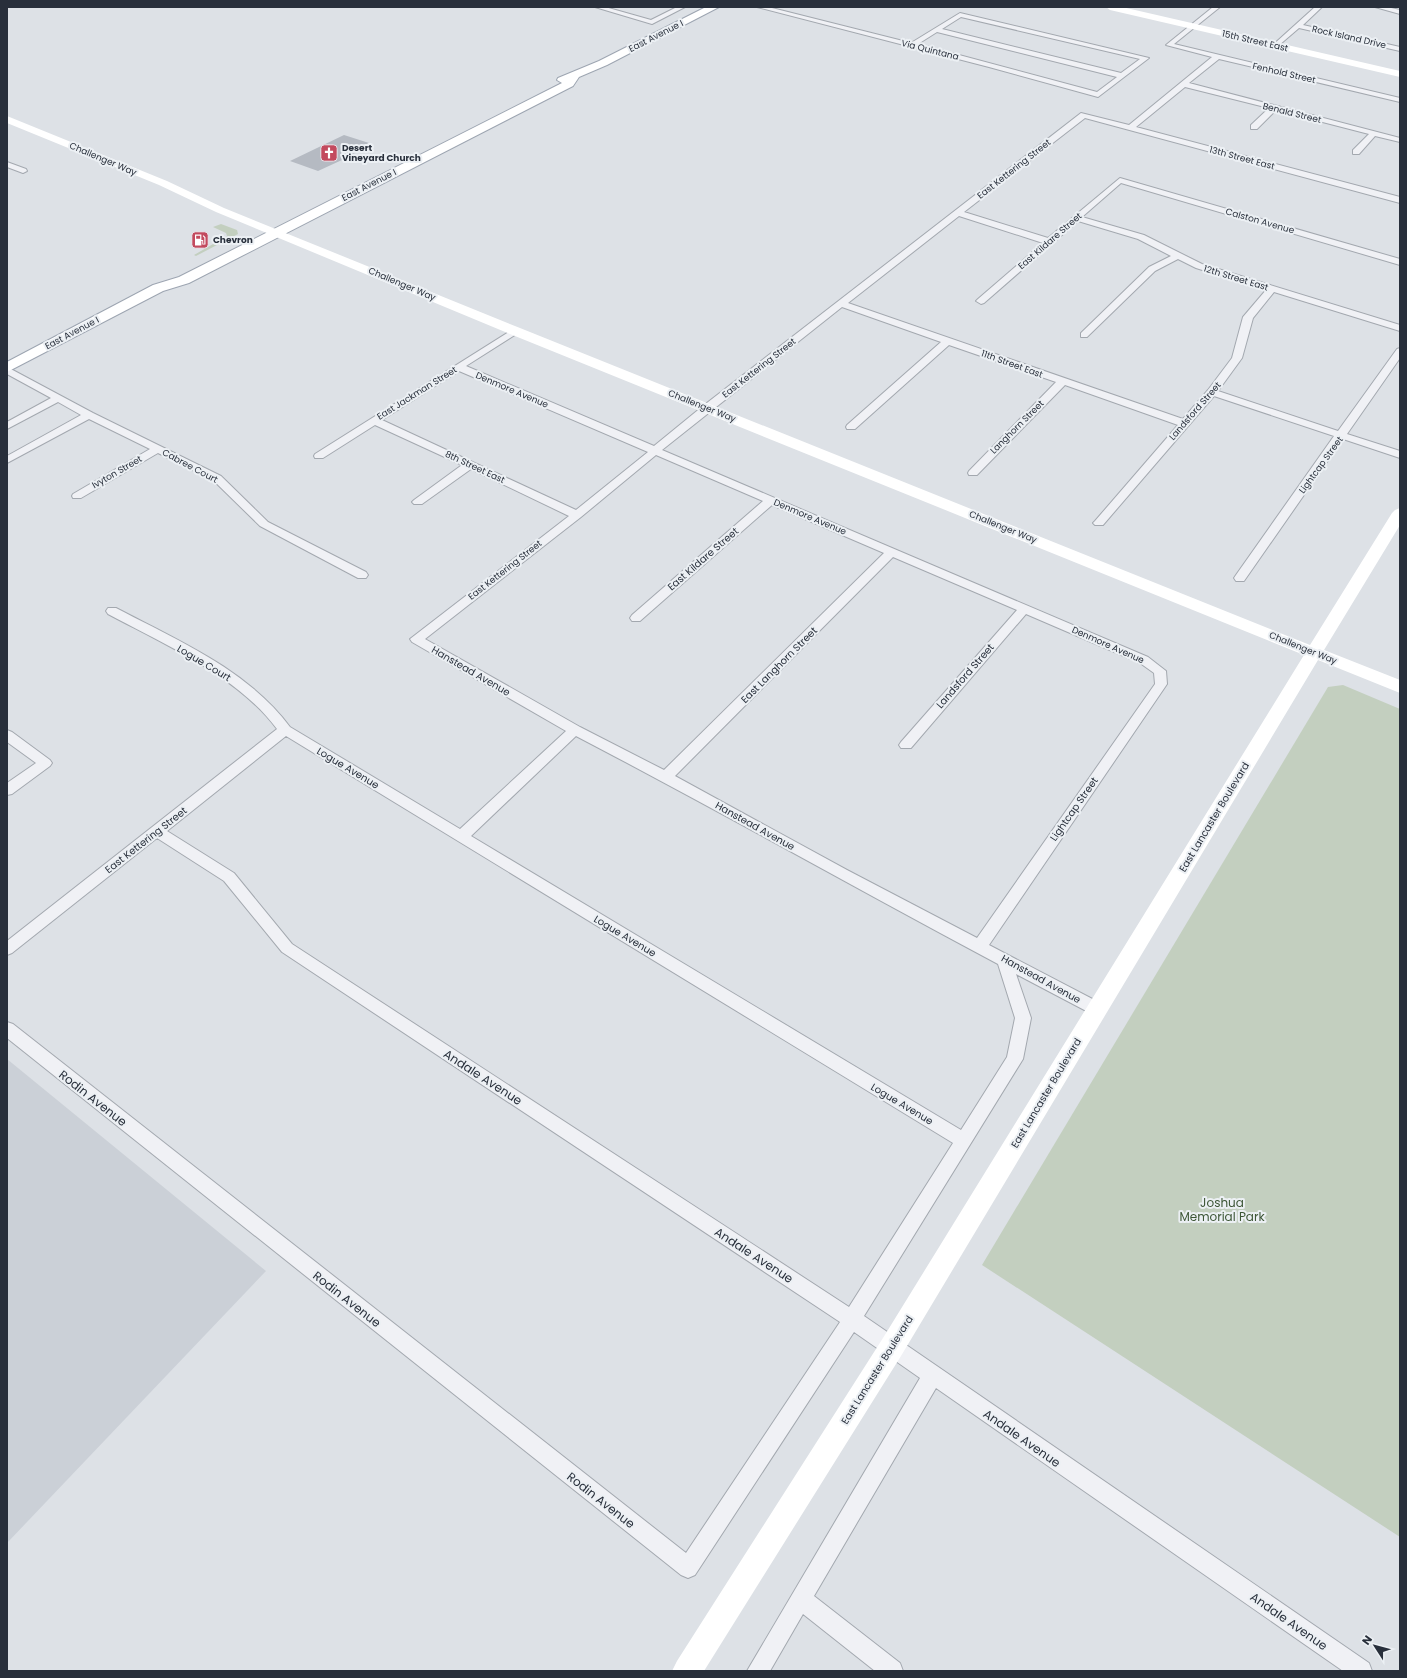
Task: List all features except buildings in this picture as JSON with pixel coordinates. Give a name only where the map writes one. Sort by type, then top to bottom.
[{"type":"main road","name":"East Avenue I","points":[[7,369],[158,288],[184,280],[272,230],[469,130],[569,84],[575,75],[714,7]]},
{"type":"main road","name":"15th Street East","points":[[1110,7],[1400,74]]},
{"type":"main road","name":"Challenger Way","points":[[7,119],[515,331],[1400,687]]},
{"type":"main road","name":"East Lancaster Boulevard","points":[[688,1671],[892,1347],[1400,513]]},
{"type":"street","points":[[598,7],[652,22],[682,7]]},
{"type":"street","name":"Via Quintana","points":[[760,7],[912,45],[1098,95],[1123,76]]},
{"type":"street","points":[[1201,7],[1215,8]]},
{"type":"street","points":[[1276,45],[1319,7]]},
{"type":"street","points":[[1378,7],[1400,12]]},
{"type":"street","points":[[1193,26],[1215,8]]},
{"type":"street","points":[[912,45],[936,30],[960,15],[1145,58],[1123,76],[936,30]]},
{"type":"street","name":"Fenhold Street","points":[[1193,26],[1169,45],[1400,100]]},
{"type":"street","name":"Rock Island Drive","points":[[1298,26],[1400,49]]},
{"type":"street","points":[[1130,128],[1217,57]]},
{"type":"street","name":"Benald Street","points":[[1184,84],[1273,109],[1400,140]]},
{"type":"street","points":[[1254,127],[1273,109]]},
{"type":"street","name":"13th Street East","points":[[1084,115],[1400,200]]},
{"type":"street","name":"East Kettering Street","points":[[416,639],[577,515],[708,408],[1084,115]]},
{"type":"street","points":[[1356,152],[1374,133]]},
{"type":"street","points":[[7,164],[23,171]]},
{"type":"street","name":"East Kildare Street","points":[[981,301],[1120,180]]},
{"type":"street","name":"Calston Avenue","points":[[1120,180],[1400,262]]},
{"type":"street","points":[[958,213],[1050,242]]},
{"type":"street","name":"12th Street East","points":[[1076,218],[1141,237],[1199,266],[1400,328]]},
{"type":"street","points":[[1084,335],[1152,269],[1178,256]]},
{"type":"street","name":"Landsford Street","points":[[1099,523],[1183,423],[1212,392],[1238,358],[1248,317],[1272,289]]},
{"type":"street","name":"11th Street East","points":[[841,304],[1183,423]]},
{"type":"street","name":"East Jackman Street","points":[[319,456],[515,331]]},
{"type":"street","points":[[851,427],[948,341]]},
{"type":"street","name":"Lightcap Street","points":[[1240,578],[1342,436],[1400,351]]},
{"type":"street","name":"Denmore Avenue","points":[[459,367],[1025,608],[1144,660],[1160,670]]},
{"type":"street","name":"Cabree Court","points":[[7,369],[89,415],[217,478],[264,524],[362,575]]},
{"type":"street","name":"Langhorn Street","points":[[972,473],[1062,382]]},
{"type":"street","points":[[1212,392],[1400,456]]},
{"type":"street","points":[[7,426],[58,398]]},
{"type":"street","points":[[7,460],[89,415]]},
{"type":"street","name":"8th Street East","points":[[374,420],[577,515]]},
{"type":"street","name":"Ivyton Street","points":[[77,496],[158,449]]},
{"type":"street","points":[[418,502],[470,465]]},
{"type":"street","name":"East Kildare Street","points":[[636,618],[771,500]]},
{"type":"street","name":"East Langhorn Street","points":[[666,777],[892,552]]},
{"type":"street","name":"Landsford Street","points":[[906,745],[1025,608]]},
{"type":"street","name":"Logue Court","points":[[112,611],[160,637],[237,683],[267,707],[285,730]]},
{"type":"street","name":"Hanstead Avenue","points":[[416,639],[575,730],[666,777],[842,874],[1097,1009]]},
{"type":"street","name":"Lightcap Street","points":[[980,946],[1161,684],[1160,670]]},
{"type":"street","name":"East Kettering Street","points":[[7,949],[285,730]]},
{"type":"street","name":"Logue Avenue","points":[[285,730],[964,1141]]},
{"type":"street","points":[[461,837],[575,730]]},
{"type":"street","points":[[7,735],[46,763],[7,790]]},
{"type":"street","name":"Andale Avenue","points":[[157,831],[229,877],[287,948],[852,1319],[932,1376],[1361,1671]]},
{"type":"street","points":[[852,1319],[1015,1059],[1023,1018],[1004,959]]},
{"type":"street","name":"Rodin Avenue","points":[[7,1029],[688,1568],[852,1319]]},
{"type":"street","points":[[758,1671],[932,1376]]},
{"type":"street","points":[[801,1599],[892,1671]]},
{"type":"shaded area","points":[[7,1059],[266,1271],[7,1543]]},
{"type":"green space","points":[[221,224],[237,230],[238,234],[196,256],[194,255],[227,236],[226,233],[213,227]]},
{"type":"green space","name":"Joshua Memorial Park","points":[[1343,685],[1400,709],[1400,1537],[982,1265],[1328,687]]},
{"type":"place","name":"Desert Vineyard Church","points":[[329,153]]},
{"type":"place","name":"Chevron","points":[[200,240]]}]
